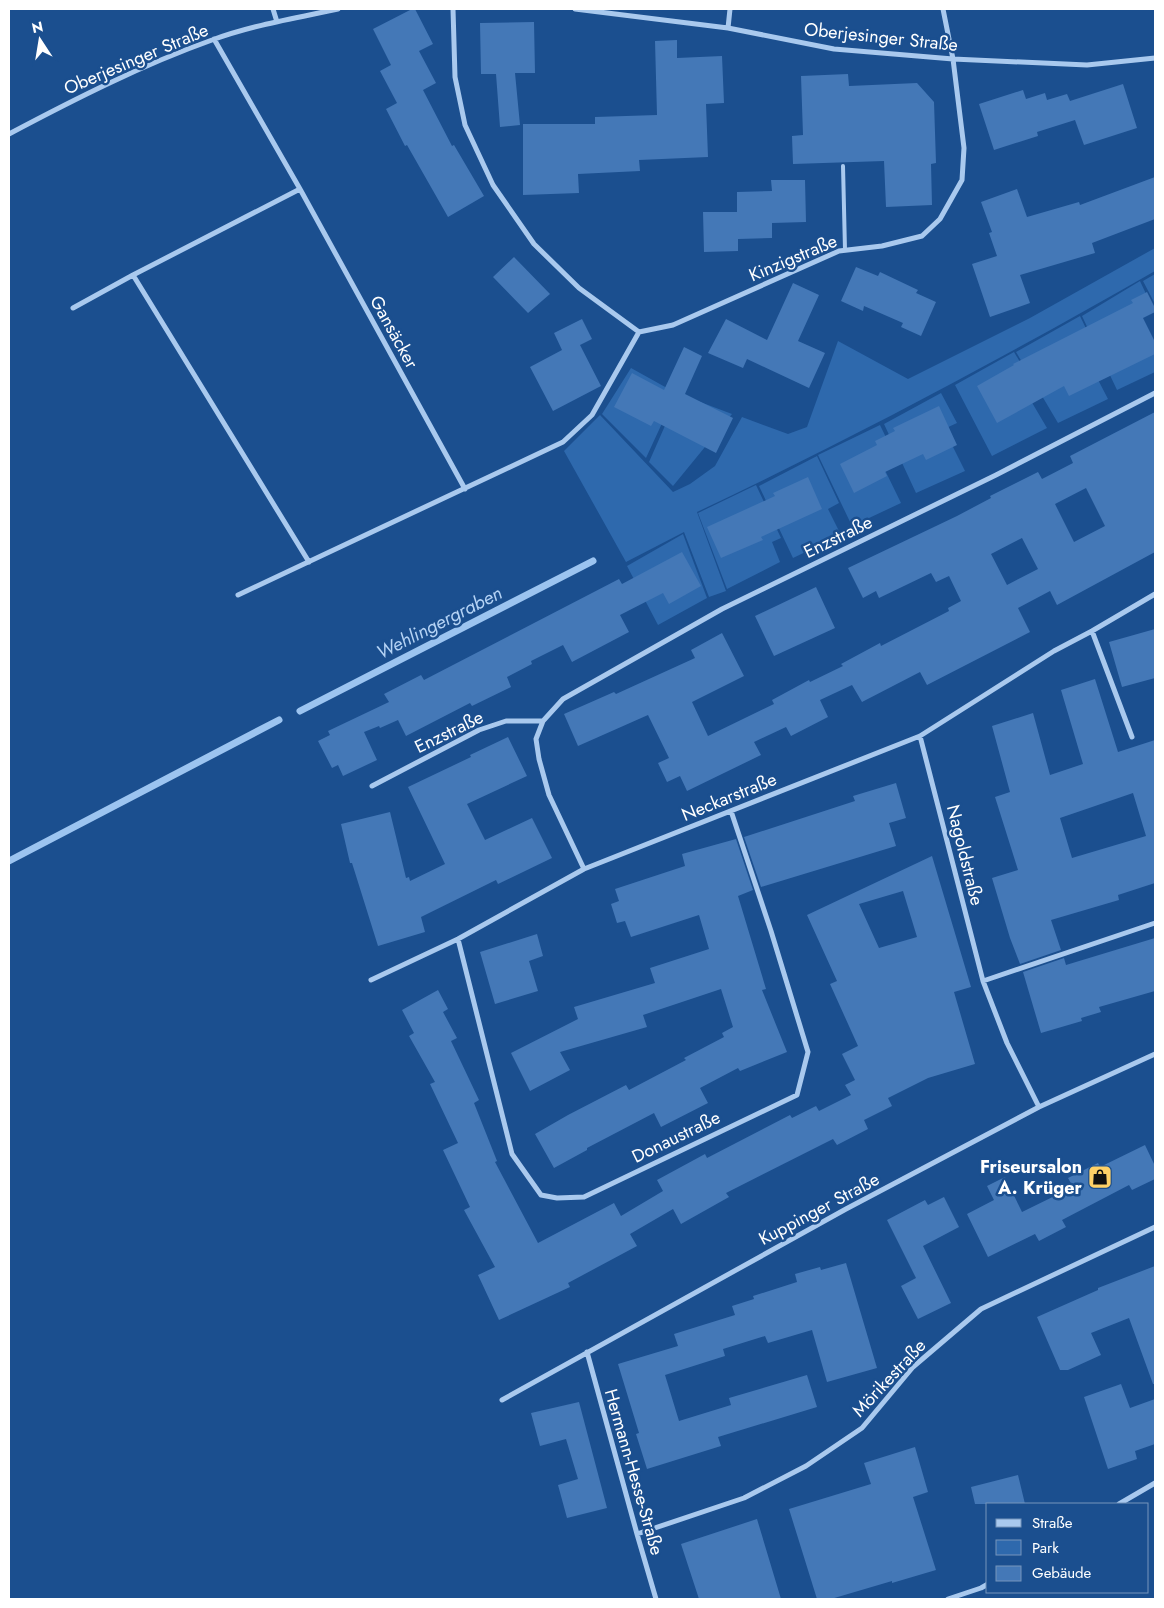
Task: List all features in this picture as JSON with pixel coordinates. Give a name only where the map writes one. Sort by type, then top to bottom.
[{"type":"street","points":[[273,9],[277,22]]},
{"type":"street","name":"Oberjesinger Straße","points":[[9,134],[89,91],[181,51],[214,39],[277,22],[338,9]]},
{"type":"street","points":[[238,595],[563,442],[592,415],[639,332],[579,288],[534,244],[493,185],[465,125],[456,76],[453,9]]},
{"type":"street","name":"Oberjesinger Straße","points":[[575,9],[728,28],[834,49],[954,59],[1087,65],[1155,58]]},
{"type":"street","points":[[728,28],[730,9]]},
{"type":"street","name":"Kinzigstraße","points":[[639,332],[673,325],[839,251],[882,246],[922,236],[940,219],[962,180],[964,148],[954,59],[943,9]]},
{"type":"street","name":"Gansäcker","points":[[214,39],[300,189],[464,489]]},
{"type":"street","points":[[73,308],[132,274],[300,189]]},
{"type":"street","points":[[132,274],[309,562]]},
{"type":"street","name":"Enzstraße","points":[[584,870],[549,796],[539,759],[536,739],[543,722],[563,699],[722,609],[996,475],[1155,393]]},
{"type":"street","name":"Neckarstraße","points":[[371,980],[458,939],[584,870],[920,736],[1054,651],[1155,594]]},
{"type":"street","points":[[1092,631],[1132,737]]},
{"type":"street","name":"Enzstraße","points":[[372,786],[479,730],[506,721],[543,722]]},
{"type":"street","name":"Nagoldstraße","points":[[920,736],[983,981],[1007,1043],[1039,1108]]},
{"type":"street","name":"Donaustraße","points":[[458,939],[512,1154],[541,1195],[558,1198],[584,1197],[797,1095],[808,1052],[771,931],[731,811]]},
{"type":"street","points":[[983,981],[1155,923]]},
{"type":"street","name":"Kuppinger Straße","points":[[502,1400],[846,1209],[1039,1108],[1155,1054]]},
{"type":"street","name":"Mörikestraße","points":[[637,1534],[744,1498],[806,1466],[862,1428],[913,1367],[981,1309],[1155,1227]]},
{"type":"street","name":"Hermann-Hesse-Straße","points":[[587,1352],[656,1599]]},
{"type":"street","points":[[1121,1503],[1155,1484]]},
{"type":"street","points":[[948,1599],[986,1585]]},
{"type":"lane","points":[[843,166],[846,250]]},
{"type":"green space","points":[[1155,248],[1155,271],[1042,335],[928,396],[697,512],[726,591],[709,597],[684,532],[626,562],[564,451],[600,415],[673,492],[690,484],[715,466],[742,417],[788,434],[807,427],[838,341],[908,379],[1030,318]]},
{"type":"green space","points":[[1155,274],[1155,304],[1143,281]]},
{"type":"green space","points":[[1140,281],[1154,311],[1141,318],[1155,347],[1155,372],[1117,390],[1082,316]]},
{"type":"green space","points":[[1080,316],[1091,339],[1080,345],[1108,399],[1058,423],[1016,352]]},
{"type":"green space","points":[[1014,352],[1029,377],[1021,384],[1047,428],[992,456],[955,385]]},
{"type":"green space","points":[[631,368],[676,393],[646,458],[602,414]]},
{"type":"green space","points":[[941,393],[957,423],[944,429],[965,471],[916,493],[884,424]]},
{"type":"green space","points":[[679,394],[732,414],[673,486],[649,462]]},
{"type":"green space","points":[[880,425],[894,454],[881,462],[901,503],[852,526],[818,455]]},
{"type":"green space","points":[[817,456],[839,503],[828,509],[841,535],[793,558],[759,486]]},
{"type":"green space","points":[[756,485],[781,538],[772,542],[780,562],[727,589],[698,513]]},
{"type":"green space","points":[[683,534],[707,598],[658,625],[627,566]]},
{"type":"building","points":[[415,9],[433,44],[419,51],[436,83],[423,90],[452,146],[454,145],[484,196],[448,217],[407,145],[405,146],[386,109],[397,103],[380,71],[391,65],[373,29]]},
{"type":"building","points":[[534,22],[535,73],[515,73],[520,125],[500,127],[496,74],[481,74],[480,23]]},
{"type":"building","points":[[677,40],[677,58],[722,56],[724,103],[706,104],[708,157],[639,160],[640,171],[578,174],[579,193],[523,195],[523,124],[595,124],[595,117],[657,115],[655,41]]},
{"type":"building","points":[[848,74],[849,86],[917,83],[934,102],[936,163],[931,164],[932,205],[886,207],[884,161],[793,164],[792,136],[803,135],[801,76]]},
{"type":"building","points":[[1123,84],[1137,128],[1084,145],[1075,120],[1037,132],[1038,136],[994,150],[979,104],[1023,90],[1026,99],[1045,93],[1047,100],[1067,94],[1070,101]]},
{"type":"building","points":[[1155,177],[1155,219],[1092,243],[1095,253],[1020,275],[1030,303],[990,317],[972,264],[997,256],[989,233],[992,232],[981,202],[1017,189],[1027,217],[1079,202],[1080,205]]},
{"type":"building","points":[[771,180],[805,180],[806,222],[772,223],[772,238],[738,239],[738,251],[704,252],[703,212],[737,212],[737,192],[772,191]]},
{"type":"building","points":[[514,257],[550,294],[528,313],[493,277]]},
{"type":"building","points":[[856,267],[878,276],[880,272],[918,290],[916,293],[936,302],[921,336],[901,327],[903,323],[864,306],[863,311],[841,301]]},
{"type":"building","points":[[793,283],[819,295],[798,341],[825,353],[809,388],[747,359],[743,368],[708,353],[726,319],[767,340]]},
{"type":"building","points":[[1147,292],[1155,312],[1143,318],[1155,342],[1155,354],[1069,396],[1064,386],[997,423],[977,386],[1013,364],[1133,303],[1131,300]]},
{"type":"building","points":[[582,319],[592,339],[580,345],[601,386],[553,411],[530,367],[562,350],[554,333]]},
{"type":"building","points":[[684,347],[702,356],[685,394],[733,418],[716,453],[654,421],[651,426],[614,407],[632,373],[664,390]]},
{"type":"building","points":[[939,406],[957,445],[926,460],[923,454],[885,472],[887,476],[854,493],[840,464],[877,445],[875,441],[895,431],[893,428]]},
{"type":"building","points":[[1155,412],[1155,552],[1057,605],[1050,591],[1018,608],[1030,632],[927,685],[920,672],[862,702],[852,685],[820,700],[828,717],[791,736],[786,727],[754,742],[761,755],[687,791],[680,776],[667,782],[658,763],[669,758],[648,715],[578,746],[564,714],[614,692],[616,694],[695,658],[691,650],[722,633],[744,676],[692,702],[708,736],[774,704],[772,700],[809,680],[810,682],[843,666],[841,664],[880,643],[881,646],[949,611],[948,608],[961,601],[949,576],[936,582],[931,573],[879,598],[876,591],[863,598],[848,568],[957,516],[991,498],[990,496],[1038,472],[1042,479],[1073,463],[1070,456]],"holes":[[[1086,488],[1105,526],[1074,542],[1055,504]],[[1022,538],[1038,569],[1007,585],[991,554]]]},
{"type":"building","points":[[808,477],[822,509],[761,537],[763,540],[721,558],[707,527],[775,496],[773,493]]},
{"type":"building","points":[[682,552],[701,586],[669,604],[663,593],[620,615],[629,632],[572,662],[563,645],[531,661],[532,664],[507,677],[511,687],[472,706],[470,703],[406,736],[398,720],[380,728],[379,726],[364,732],[377,760],[343,776],[338,765],[332,768],[318,741],[330,735],[328,731],[389,702],[384,694],[421,675],[424,680],[619,579],[622,584]]},
{"type":"building","points":[[816,587],[835,628],[774,656],[755,616]]},
{"type":"building","points":[[1155,629],[1155,678],[1122,687],[1109,642]]},
{"type":"building","points":[[1095,679],[1118,752],[1155,740],[1155,883],[1118,895],[1119,900],[1051,920],[1061,950],[1020,964],[992,878],[1018,870],[995,797],[1010,792],[992,726],[1033,713],[1050,775],[1083,764],[1061,690]],"holes":[[[1133,793],[1146,836],[1072,858],[1060,818]]]},
{"type":"building","points":[[508,737],[527,776],[467,804],[485,840],[532,818],[552,858],[498,884],[496,880],[421,917],[425,932],[378,946],[352,863],[350,863],[341,824],[390,812],[406,878],[409,877],[410,881],[445,864],[408,787]]},
{"type":"building","points":[[896,783],[906,818],[889,823],[896,846],[761,887],[744,837],[855,801],[853,796]]},
{"type":"building","points":[[736,839],[753,890],[738,896],[766,989],[762,990],[787,1052],[740,1071],[738,1068],[700,1088],[708,1103],[661,1127],[654,1113],[587,1148],[587,1150],[554,1168],[535,1134],[626,1085],[629,1090],[686,1060],[684,1058],[724,1037],[722,1033],[733,1027],[721,989],[643,1015],[647,1027],[560,1052],[570,1070],[530,1091],[511,1053],[578,1019],[574,1007],[655,983],[650,968],[709,949],[699,915],[631,937],[625,921],[617,923],[611,904],[619,901],[615,889],[685,866],[682,854]]},
{"type":"building","points":[[932,856],[971,987],[954,992],[975,1064],[928,1078],[888,1098],[892,1106],[864,1120],[868,1129],[837,1145],[833,1139],[726,1193],[729,1197],[681,1224],[673,1209],[630,1234],[637,1246],[568,1283],[570,1287],[499,1320],[478,1275],[495,1267],[464,1210],[470,1207],[443,1150],[458,1143],[430,1084],[435,1082],[409,1036],[414,1033],[402,1010],[438,990],[448,1009],[443,1012],[457,1038],[451,1041],[479,1100],[474,1103],[497,1161],[495,1162],[538,1243],[614,1203],[621,1216],[663,1191],[657,1180],[705,1154],[707,1158],[790,1115],[792,1118],[816,1106],[819,1111],[851,1095],[845,1085],[855,1080],[842,1054],[858,1046],[830,984],[837,981],[807,915]],"holes":[[[903,891],[917,937],[879,948],[859,904]]]},
{"type":"building","points":[[537,934],[543,956],[529,961],[538,991],[495,1004],[480,952]]},
{"type":"building","points":[[1155,938],[1155,991],[1099,1007],[1101,1012],[1081,1018],[1082,1021],[1041,1033],[1023,972],[1064,958],[1066,965]]},
{"type":"building","points":[[1145,1145],[1155,1166],[1155,1179],[1132,1190],[1129,1185],[1062,1220],[1066,1227],[1039,1241],[1035,1234],[988,1257],[967,1214],[994,1200],[987,1186],[1005,1177],[1022,1212],[1073,1187],[1068,1178],[1098,1163],[1100,1167]]},
{"type":"building","points":[[944,1197],[959,1227],[923,1246],[951,1303],[918,1319],[901,1286],[916,1278],[887,1220],[925,1200],[928,1205]]},
{"type":"building","points":[[846,1263],[877,1368],[827,1382],[812,1330],[768,1343],[765,1336],[723,1349],[725,1356],[665,1375],[679,1421],[731,1405],[729,1398],[807,1375],[817,1407],[718,1437],[721,1446],[647,1469],[636,1434],[639,1433],[618,1364],[678,1346],[674,1334],[735,1315],[732,1306],[754,1299],[753,1296],[797,1282],[795,1274],[820,1267],[821,1270]]},
{"type":"building","points":[[1155,1266],[1155,1384],[1153,1384],[1129,1318],[1091,1333],[1101,1355],[1068,1370],[1060,1370],[1037,1317],[1098,1290],[1098,1288]]},
{"type":"building","points":[[1121,1384],[1130,1408],[1155,1399],[1155,1444],[1135,1451],[1137,1459],[1108,1469],[1084,1397]]},
{"type":"building","points":[[579,1402],[607,1508],[567,1518],[558,1485],[578,1479],[566,1439],[540,1446],[531,1413]]},
{"type":"building","points":[[915,1447],[928,1492],[913,1497],[936,1570],[831,1599],[817,1599],[789,1509],[871,1484],[864,1463]]},
{"type":"building","points":[[1018,1475],[1025,1503],[975,1504],[971,1487]]},
{"type":"building","points":[[757,1519],[781,1599],[699,1599],[681,1544]]},
{"type":"waterway","name":"Wehlingergraben","points":[[300,711],[593,561]]},
{"type":"waterway","name":"Wehlingergraben","points":[[9,861],[279,720]]},
{"type":"place","name":"Friseursalon A. Krüger","points":[[1100,1177]]}]
